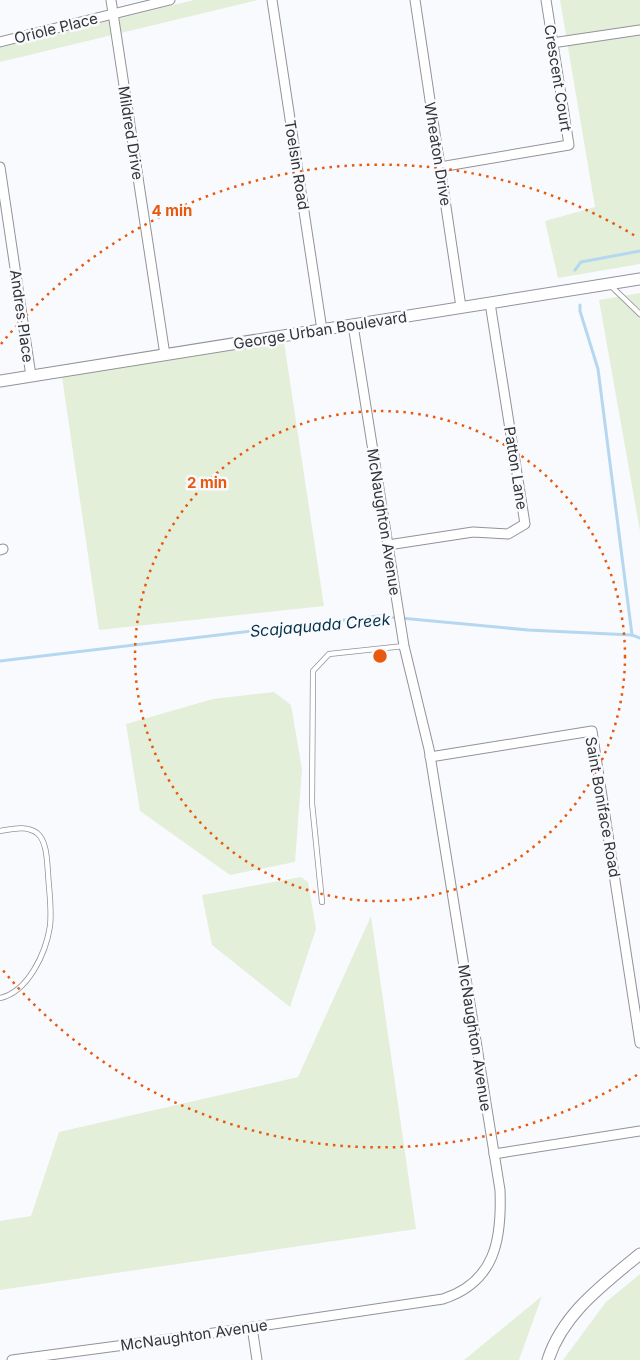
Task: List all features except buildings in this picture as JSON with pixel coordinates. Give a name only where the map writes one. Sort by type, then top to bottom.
[{"type":"street","name":"Mildred Drive","points":[[112,0],[165,355]]},
{"type":"street","name":"Oriole Place","points":[[0,42],[170,0]]},
{"type":"street","name":"Toelsin Road","points":[[272,0],[322,330]]},
{"type":"street","name":"Wheaton Drive","points":[[415,0],[461,307]]},
{"type":"street","name":"Crescent Court","points":[[440,167],[569,145],[546,0]]},
{"type":"street","points":[[552,43],[640,30]]},
{"type":"street","name":"Andres Place","points":[[0,167],[31,376]]},
{"type":"street","name":"George Urban Boulevard","points":[[0,381],[640,279]]},
{"type":"street","name":"Patton Lane","points":[[388,545],[473,532],[508,534],[525,524],[490,303]]},
{"type":"street","name":"McNaughton Avenue","points":[[12,1360],[443,1299],[466,1289],[477,1280],[486,1270],[492,1257],[499,1229],[501,1210],[500,1190],[430,756],[404,646],[353,325]]},
{"type":"street","name":"Saint Boniface Road","points":[[430,756],[592,731],[640,1044]]},
{"type":"street","points":[[494,1154],[640,1131]]},
{"type":"street","points":[[548,1360],[557,1338],[576,1311],[594,1292],[640,1254]]},
{"type":"street","points":[[252,1327],[257,1360]]},
{"type":"lane","points":[[608,284],[640,314]]},
{"type":"lane","points":[[322,902],[312,803],[313,671],[329,654],[404,646]]},
{"type":"lane","points":[[0,831],[24,828],[31,829],[39,835],[43,842],[47,861],[51,908],[47,940],[30,975],[22,986],[11,994],[0,998]]},
{"type":"green space","points":[[194,0],[258,0],[0,62],[0,48]]},
{"type":"green space","points":[[560,0],[640,0],[640,264],[558,278],[545,221],[595,207]]},
{"type":"green space","points":[[640,293],[640,531],[599,300]]},
{"type":"green space","points":[[284,342],[324,606],[99,630],[62,377]]},
{"type":"green space","points":[[274,692],[291,705],[302,769],[295,862],[230,875],[140,811],[126,724],[213,699]]},
{"type":"green space","points":[[301,877],[308,882],[316,929],[290,1007],[212,945],[202,895]]},
{"type":"green space","points":[[371,916],[416,1229],[0,1290],[0,1221],[31,1216],[59,1132],[298,1077]]},
{"type":"green space","points":[[640,1274],[640,1360],[563,1360],[606,1302]]},
{"type":"green space","points":[[542,1296],[519,1360],[464,1360]]},
{"type":"waterway","points":[[575,270],[581,262],[640,251]]},
{"type":"waterway","points":[[580,305],[580,311],[598,369],[632,635]]},
{"type":"waterway","name":"Scajaquada Creek","points":[[0,661],[379,616],[528,630],[632,635],[640,638]]}]
